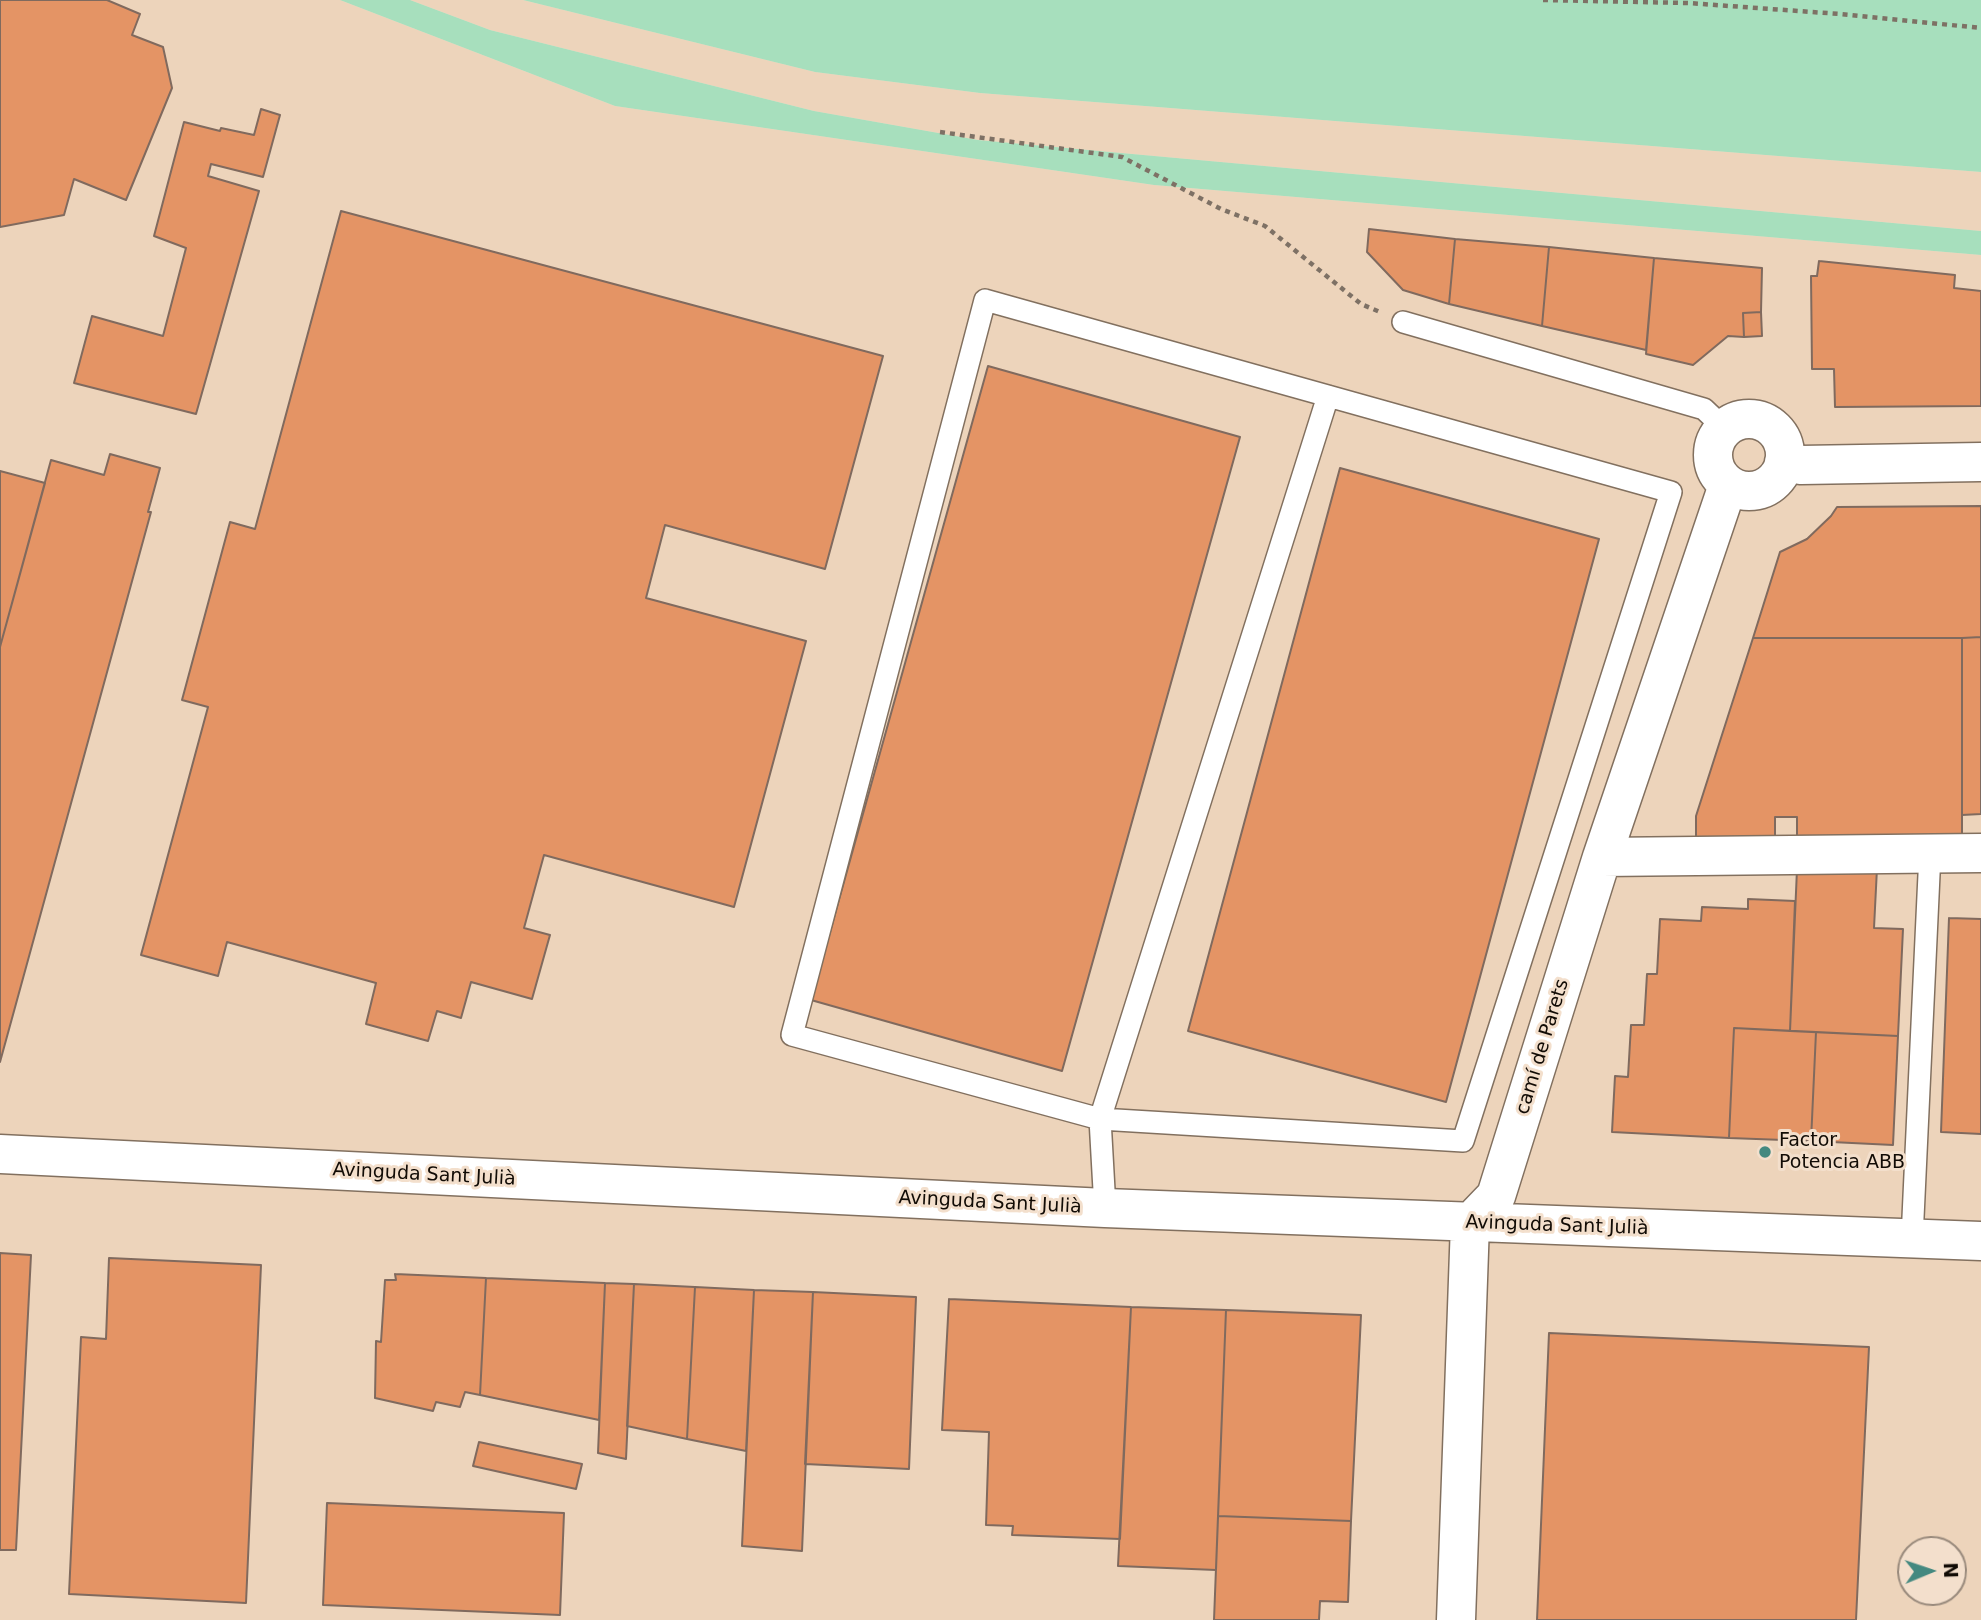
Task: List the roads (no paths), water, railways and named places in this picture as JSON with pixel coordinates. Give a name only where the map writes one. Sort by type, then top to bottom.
[{"type":"street","points":[[1746,419],[1760,421],[1773,429],[1780,438],[1784,462],[1781,472],[1765,487],[1752,491],[1739,490],[1728,485],[1719,476],[1713,464],[1713,451],[1716,439],[1724,428],[1746,419]]},
{"type":"street","points":[[1784,462],[1801,465],[1981,462]]},
{"type":"street","name":"camí de Parets","points":[[1470,1223],[1496,1196],[1602,857],[1728,485]]},
{"type":"street","points":[[1602,857],[1981,853]]},
{"type":"street","name":"Avinguda Sant Julià","points":[[0,1154],[1105,1208],[1981,1241]]},
{"type":"street","points":[[1456,1620],[1470,1223]]},
{"type":"lane","points":[[985,300],[1671,492],[1463,1141],[1100,1119],[792,1035],[985,300]]},
{"type":"lane","points":[[1403,322],[1704,409],[1724,428]]},
{"type":"lane","points":[[1105,1208],[1100,1119],[1328,396]]},
{"type":"lane","points":[[1912,1239],[1930,853]]},
{"type":"place","name":"Factor Potencia ABB","points":[[1765,1152]]}]
